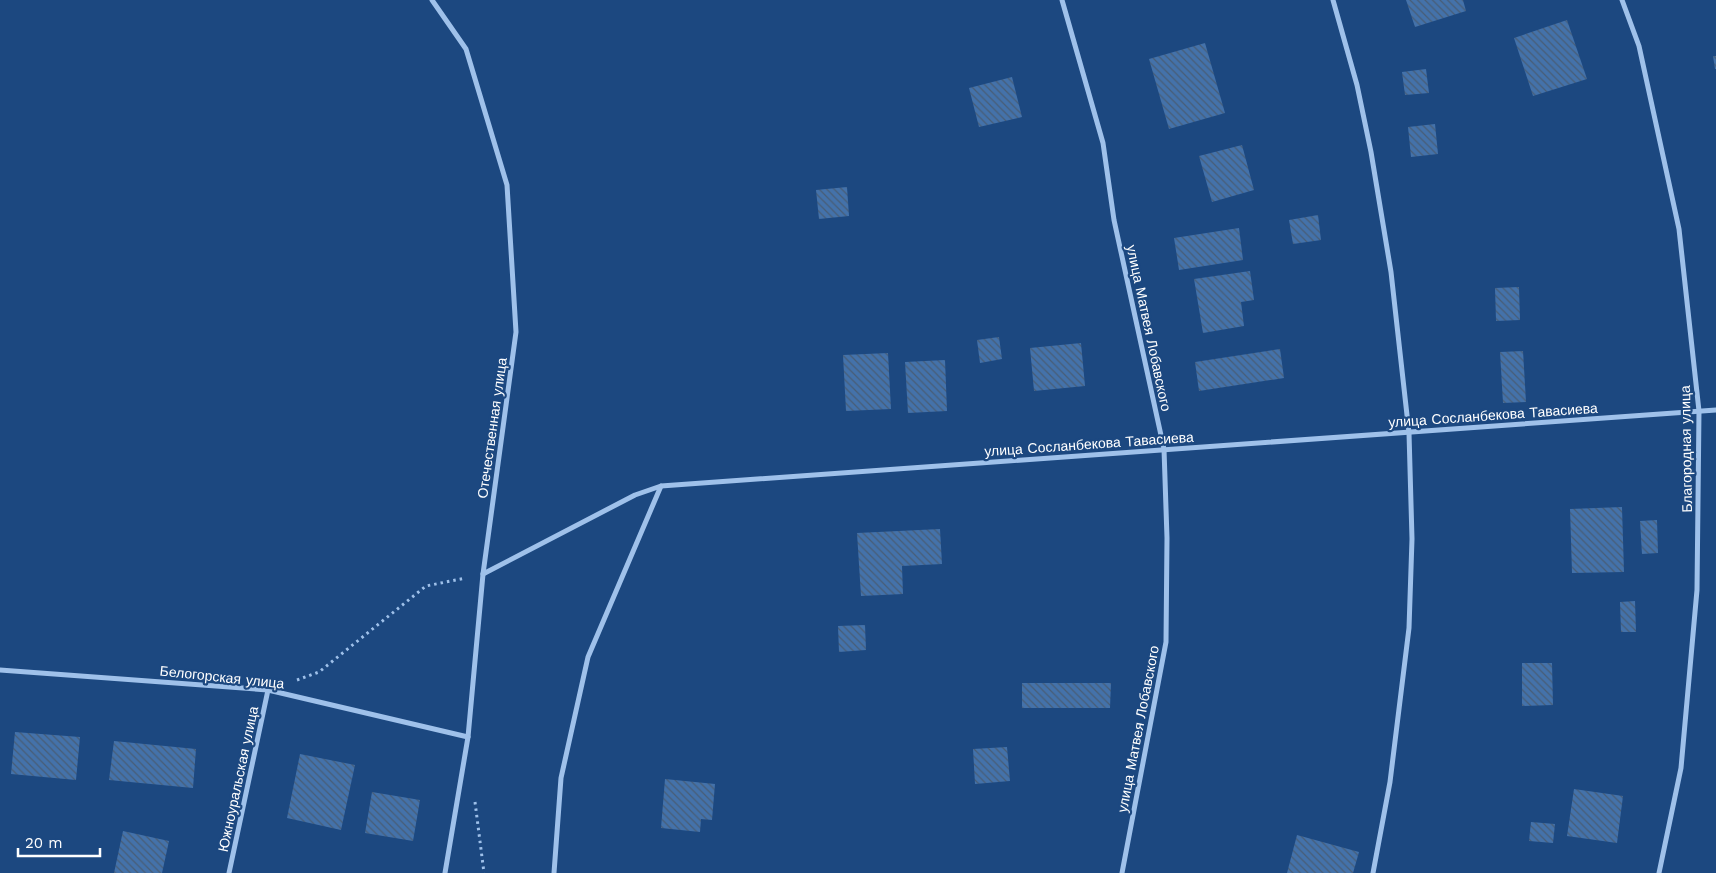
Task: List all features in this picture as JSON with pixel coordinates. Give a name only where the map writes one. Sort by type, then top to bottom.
[{"type":"street","name":"Отечественная улица","points":[[432,0],[466,50],[506,185],[516,332],[483,574],[468,737],[445,873]]},
{"type":"street","name":"улица Матвея Лобавского","points":[[1062,0],[1104,143],[1114,220],[1164,450],[1167,538],[1166,642],[1122,873]]},
{"type":"street","points":[[1333,0],[1357,85],[1371,152],[1391,272],[1409,433],[1412,539],[1409,628],[1390,782],[1373,873]]},
{"type":"street","name":"Благородная улица","points":[[1622,0],[1640,46],[1679,228],[1699,411],[1697,590],[1681,768],[1660,873]]},
{"type":"street","name":"улица Сосланбекова Тавасиева","points":[[483,574],[635,495],[661,486],[1716,410]]},
{"type":"street","points":[[554,873],[561,778],[588,657],[661,486]]},
{"type":"street","name":"Белогорская улица","points":[[0,670],[268,690],[468,737]]},
{"type":"street","name":"Южноуральская улица","points":[[229,873],[268,690]]},
{"type":"path","points":[[268,690],[319,672],[426,586],[483,574]]},
{"type":"path","points":[[475,796],[484,873]]},
{"type":"building","points":[[1406,0],[1463,0],[1466,11],[1415,27]]},
{"type":"building","points":[[1567,20],[1587,79],[1533,96],[1514,38]]},
{"type":"building","points":[[1205,43],[1225,113],[1169,129],[1149,59]]},
{"type":"building","points":[[1713,56],[1716,56],[1716,69],[1715,69]]},
{"type":"building","points":[[1426,69],[1429,93],[1405,95],[1402,72]]},
{"type":"building","points":[[1012,77],[1022,117],[979,127],[969,88]]},
{"type":"building","points":[[1435,124],[1438,154],[1411,157],[1408,127]]},
{"type":"building","points":[[1242,145],[1254,190],[1212,202],[1199,156]]},
{"type":"building","points":[[847,187],[849,216],[819,219],[816,190]]},
{"type":"building","points":[[1318,215],[1321,240],[1293,244],[1289,220]]},
{"type":"building","points":[[1239,228],[1243,260],[1179,270],[1174,238]]},
{"type":"building","points":[[1250,271],[1254,300],[1241,302],[1244,326],[1203,333],[1194,279]]},
{"type":"building","points":[[1519,287],[1520,320],[1496,321],[1495,288]]},
{"type":"building","points":[[999,337],[1002,359],[980,363],[977,340]]},
{"type":"building","points":[[1081,343],[1085,386],[1034,391],[1030,348]]},
{"type":"building","points":[[1280,349],[1284,378],[1199,391],[1195,362]]},
{"type":"building","points":[[1523,351],[1526,402],[1503,403],[1500,352]]},
{"type":"building","points":[[888,353],[891,409],[846,411],[843,355]]},
{"type":"building","points":[[945,360],[947,411],[908,413],[905,362]]},
{"type":"building","points":[[1622,507],[1624,572],[1572,573],[1570,509]]},
{"type":"building","points":[[1657,520],[1658,553],[1642,554],[1640,521]]},
{"type":"building","points":[[940,529],[942,564],[902,566],[903,594],[861,596],[857,533]]},
{"type":"building","points":[[1635,601],[1636,632],[1621,632],[1620,602]]},
{"type":"building","points":[[865,625],[866,650],[839,652],[838,626]]},
{"type":"building","points":[[1522,663],[1552,663],[1553,705],[1522,706]]},
{"type":"building","points":[[1022,683],[1111,683],[1110,708],[1022,708]]},
{"type":"building","points":[[15,732],[80,737],[76,780],[11,774]]},
{"type":"building","points":[[114,741],[196,749],[193,788],[109,780]]},
{"type":"building","points":[[1007,747],[1010,781],[975,784],[973,749]]},
{"type":"building","points":[[300,754],[355,765],[341,830],[287,818]]},
{"type":"building","points":[[665,779],[715,784],[712,820],[701,819],[700,832],[661,828]]},
{"type":"building","points":[[1574,789],[1623,796],[1617,843],[1567,836]]},
{"type":"building","points":[[372,792],[420,800],[413,841],[365,833]]},
{"type":"building","points":[[1531,822],[1555,824],[1553,843],[1529,841]]},
{"type":"building","points":[[123,831],[169,841],[162,873],[114,873]]},
{"type":"building","points":[[1297,835],[1359,852],[1353,873],[1287,873]]}]
